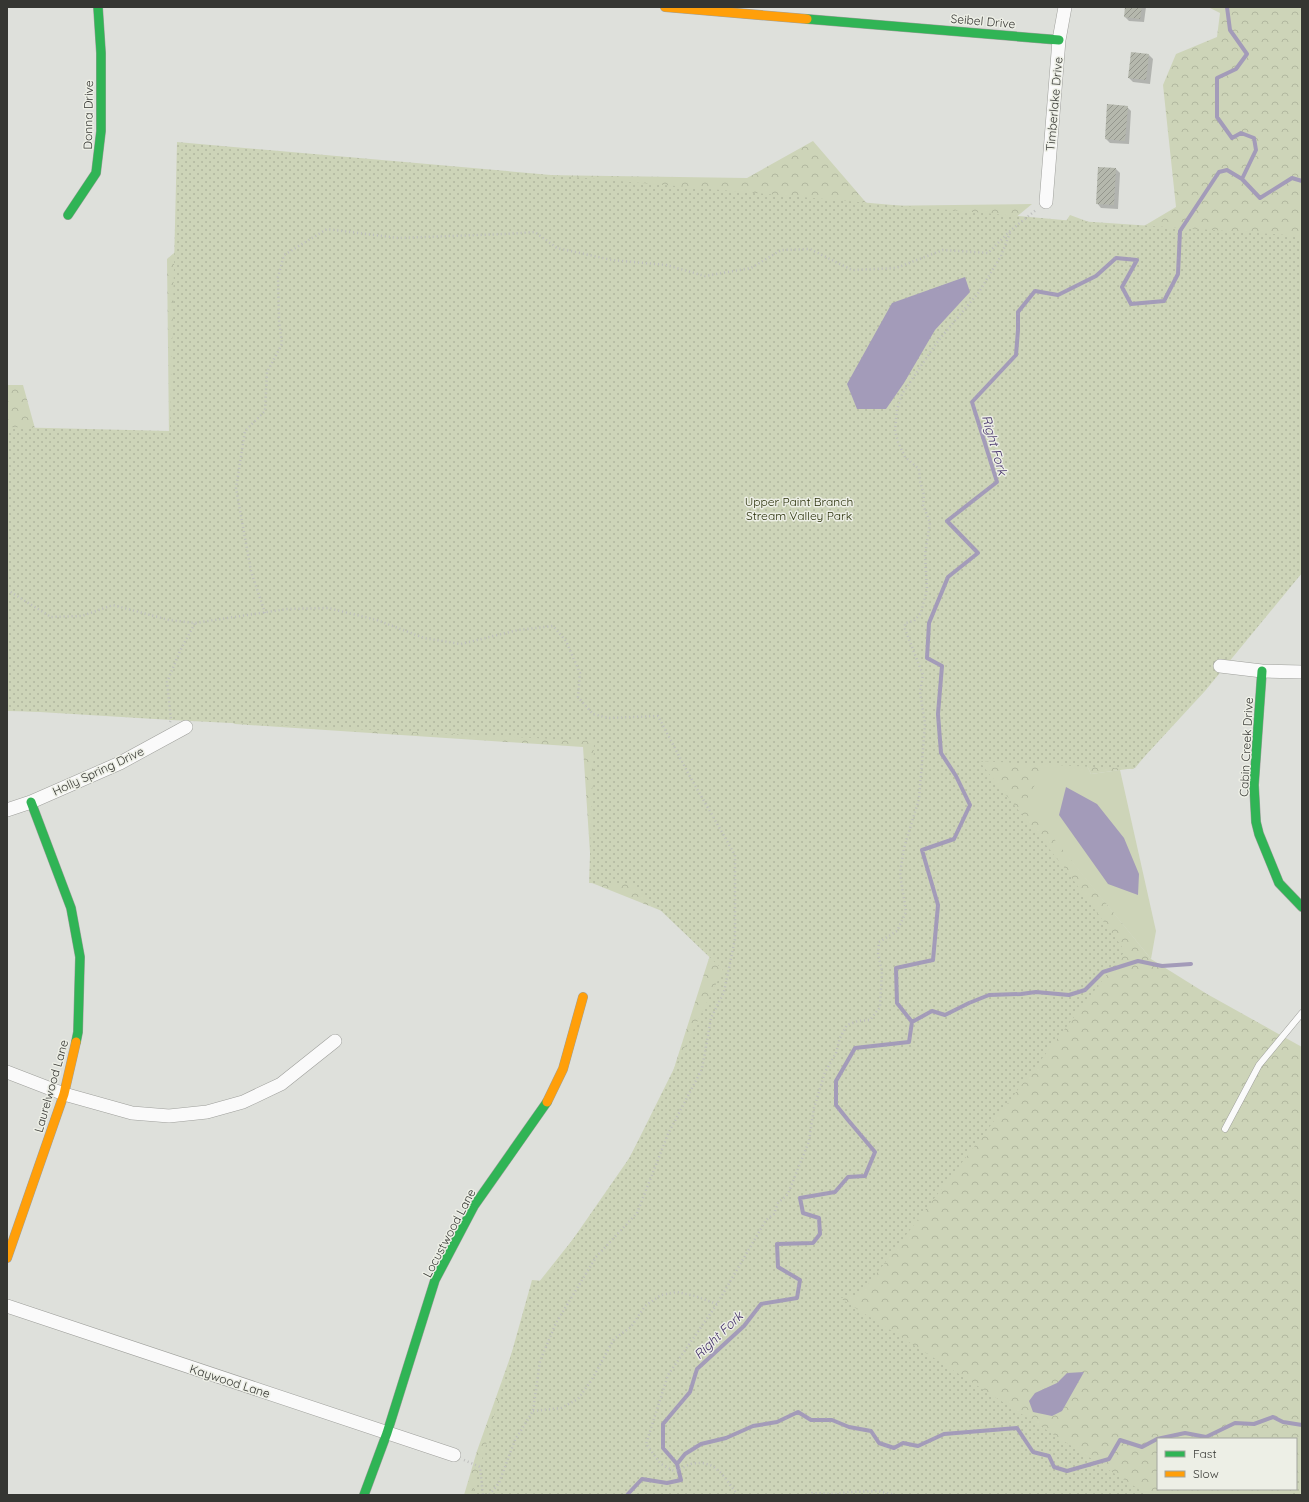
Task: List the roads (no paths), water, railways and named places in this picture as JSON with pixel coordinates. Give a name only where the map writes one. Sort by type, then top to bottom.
[{"type":"street","name":"Donna Drive","points":[[68,215],[96,173],[101,131],[101,53],[98,7]]},
{"type":"street","name":"Seibel Drive","points":[[665,7],[751,10],[1059,40]]},
{"type":"street","name":"Timberlake Drive","points":[[1046,202],[1059,40],[1065,7]]},
{"type":"street","points":[[1220,666],[1262,671],[1302,672]]},
{"type":"street","name":"Cabin Creek Drive","points":[[1262,671],[1254,785],[1256,822],[1259,834],[1279,883],[1302,907]]},
{"type":"street","name":"Holly Spring Drive","points":[[7,810],[31,802],[120,763],[186,727]]},
{"type":"street","name":"Laurelwood Lane","points":[[7,1258],[64,1094],[78,1032],[80,958],[71,908],[31,802]]},
{"type":"street","name":"Locustwood Lane","points":[[364,1495],[387,1433],[435,1280],[474,1206],[545,1106],[563,1069],[583,997]]},
{"type":"street","points":[[7,1072],[64,1094],[132,1113],[169,1116],[207,1112],[243,1102],[281,1084],[334,1041]]},
{"type":"street","name":"Kaywood Lane","points":[[7,1306],[454,1455]]},
{"type":"lane","points":[[1225,1130],[1258,1065],[1302,1013]]},
{"type":"waterway","points":[[1227,7],[1230,30],[1247,54],[1236,69],[1217,78],[1217,117],[1232,138],[1241,133],[1254,138],[1256,150],[1242,179]]},
{"type":"waterway","name":"Right Fork","points":[[627,1495],[642,1479],[667,1483],[681,1480],[677,1464],[663,1448],[663,1424],[690,1392],[697,1369],[744,1326],[761,1304],[797,1298],[800,1280],[778,1267],[777,1244],[813,1243],[820,1234],[819,1218],[803,1213],[800,1198],[835,1192],[848,1177],[865,1176],[875,1152],[836,1105],[836,1081],[855,1048],[909,1042],[912,1022],[897,1003],[896,968],[933,960],[938,905],[922,850],[954,839],[970,805],[956,776],[941,753],[938,714],[942,666],[927,658],[929,623],[948,577],[978,553],[947,521],[997,482],[972,402],[1016,355],[1018,312],[1035,291],[1058,295],[1096,276],[1116,258],[1137,260],[1122,287],[1131,304],[1164,301],[1178,274],[1180,231],[1219,172],[1227,170],[1242,179],[1260,198],[1292,178],[1302,181]]},
{"type":"waterway","points":[[912,1022],[932,1011],[945,1015],[989,995],[1036,992],[1069,995],[1085,990],[1103,972],[1138,961],[1162,966],[1191,964]]},
{"type":"waterway","points":[[677,1464],[685,1454],[701,1444],[726,1438],[753,1426],[777,1422],[798,1412],[811,1420],[832,1420],[849,1427],[871,1431],[879,1443],[894,1448],[903,1443],[918,1446],[944,1434],[1017,1428],[1033,1452],[1049,1456],[1054,1467],[1067,1471],[1109,1459],[1120,1440],[1142,1447],[1157,1439]]},
{"type":"waterway","points":[[1162,1438],[1185,1433],[1206,1437],[1235,1423],[1254,1424],[1273,1417],[1283,1422],[1302,1425]]},
{"type":"park label","name":"Upper Paint Branch Stream Valley Park","points":[[799,508]]}]
